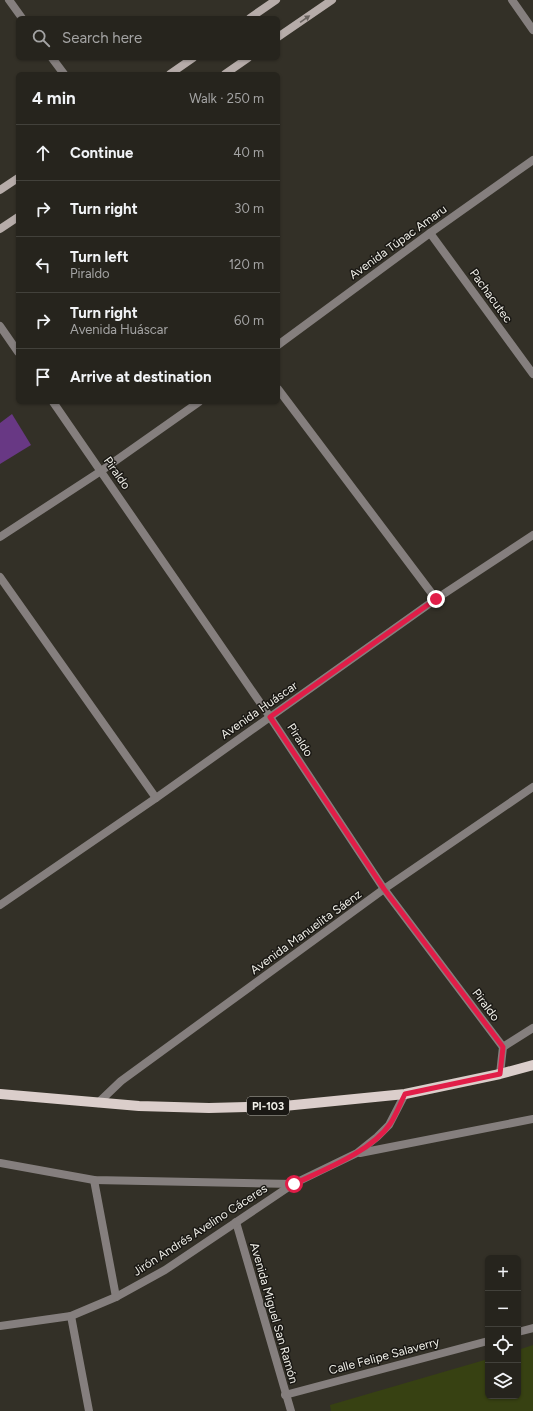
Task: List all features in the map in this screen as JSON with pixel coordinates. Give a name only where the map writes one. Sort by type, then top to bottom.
[{"type":"main road","points":[[253,16],[276,0]]},
{"type":"main road","points":[[280,36],[332,0]]},
{"type":"main road","points":[[173,72],[190,60]]},
{"type":"main road","points":[[228,72],[245,60]]},
{"type":"main road","points":[[0,190],[16,179]]},
{"type":"main road","points":[[0,230],[16,218]]},
{"type":"main road","name":"PI-103","points":[[0,1094],[139,1106],[210,1108],[284,1106],[405,1094],[500,1074],[533,1065]]},
{"type":"street","points":[[9,0],[21,16]]},
{"type":"street","points":[[512,0],[533,30]]},
{"type":"street","points":[[54,60],[62,72]]},
{"type":"street","name":"Avenida Túpac Amaru","points":[[280,344],[430,233],[533,160]]},
{"type":"street","name":"Pachacutec","points":[[430,233],[533,374]]},
{"type":"street","points":[[0,326],[16,349]]},
{"type":"street","points":[[280,391],[436,599]]},
{"type":"street","name":"Piraldo","points":[[54,404],[270,717],[384,889],[503,1047]]},
{"type":"street","points":[[0,537],[101,471],[196,404]]},
{"type":"street","name":"Avenida Huáscar","points":[[0,906],[156,798],[436,599],[533,535]]},
{"type":"street","points":[[0,576],[156,798]]},
{"type":"street","name":"Avenida Manuelita Sáenz","points":[[98,1103],[121,1081],[384,889],[533,787]]},
{"type":"street","points":[[500,1074],[503,1047],[533,1028]]},
{"type":"street","name":"Jirón Andrés Avelino Cáceres","points":[[0,1326],[70,1316],[116,1297],[165,1270],[294,1184],[357,1153],[378,1138],[389,1125],[405,1094]]},
{"type":"street","points":[[357,1153],[533,1119]]},
{"type":"street","points":[[0,1163],[94,1180],[294,1184]]},
{"type":"street","points":[[94,1180],[116,1297]]},
{"type":"street","name":"Avenida Miguel San Ramón","points":[[236,1222],[291,1411]]},
{"type":"street","points":[[70,1316],[89,1411]]},
{"type":"street","points":[[521,1331],[533,1328]]},
{"type":"street","name":"Calle Felipe Salaverry","points":[[286,1395],[485,1341]]},
{"type":"green space","points":[[533,1345],[533,1411],[331,1411],[330,1405],[485,1360],[485,1399],[521,1399],[521,1349]]},
{"type":"building","points":[[12,414],[31,445],[0,464],[0,423]]},
{"type":"route","points":[[294,1184],[357,1153],[378,1138],[389,1125],[405,1094],[500,1074],[503,1047],[384,889],[270,717],[436,599]]}]
